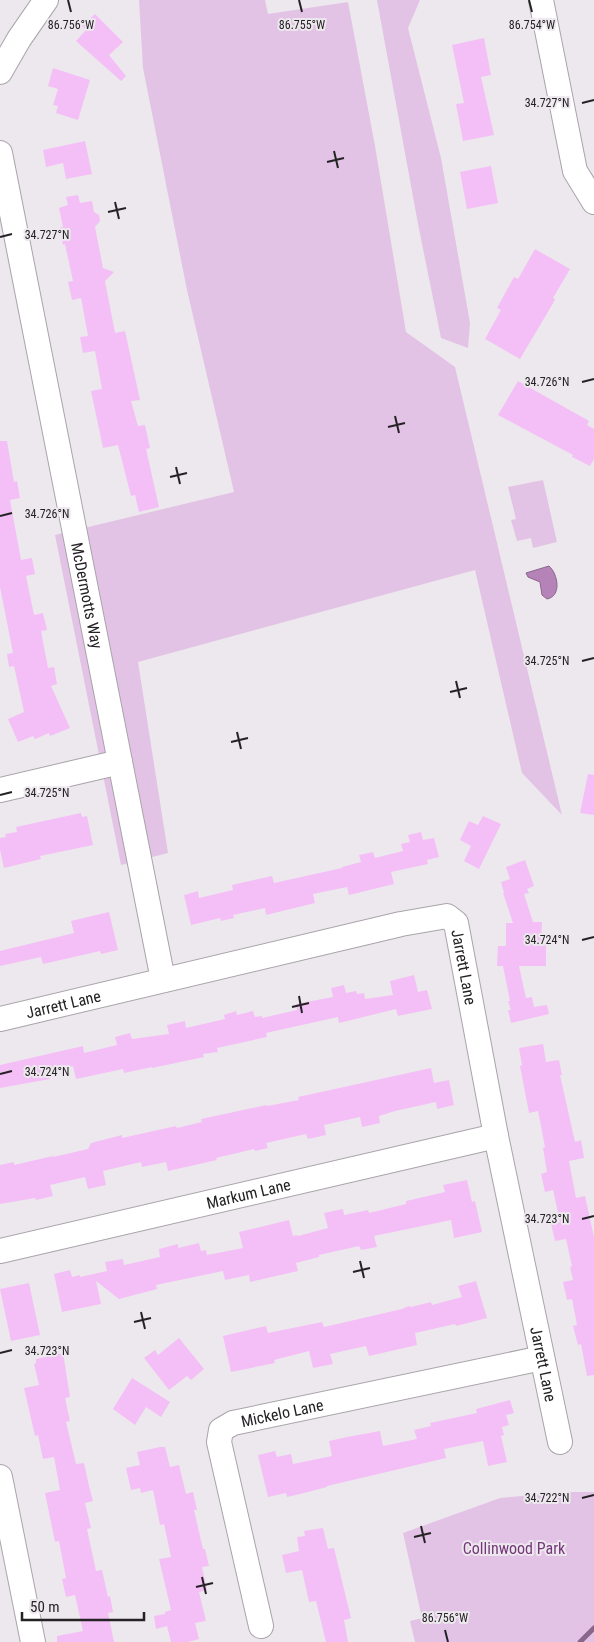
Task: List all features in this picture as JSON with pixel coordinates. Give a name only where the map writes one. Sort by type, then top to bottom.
[{"type":"street","points":[[0,72],[46,0]]},
{"type":"street","points":[[541,0],[575,171],[594,202]]},
{"type":"street","name":"McDermotts Way","points":[[1,162],[163,980]]},
{"type":"street","points":[[0,790],[120,762]]},
{"type":"street","name":"Jarrett Lane","points":[[0,1019],[401,924],[447,916],[456,923],[496,1136],[560,1442]]},
{"type":"street","name":"Markum Lane","points":[[0,1251],[496,1136]]},
{"type":"street","name":"Mickelo Lane","points":[[261,1626],[219,1442],[221,1430],[233,1423],[542,1358]]},
{"type":"street","points":[[0,1477],[33,1642]]},
{"type":"green space","points":[[139,0],[265,0],[268,14],[348,2],[375,146],[406,332],[455,367],[562,815],[522,773],[475,570],[138,662],[168,853],[121,865],[55,535],[234,492],[187,290],[143,68]]},
{"type":"green space","points":[[377,0],[420,0],[408,28],[441,158],[470,323],[468,348],[441,338]]},
{"type":"green space","points":[[543,480],[557,542],[533,548],[531,538],[517,541],[511,520],[516,519],[508,487]]},
{"type":"green space","name":"Collinwood Park","points":[[565,1492],[594,1492],[594,1642],[415,1642],[410,1621],[422,1618],[403,1533],[500,1498]]},
{"type":"shaded area","points":[[549,566],[555,574],[557,589],[552,597],[547,599],[542,595],[540,582],[528,577],[526,573]]},
{"type":"building","points":[[95,14],[123,42],[109,55],[126,76],[121,81],[76,41],[86,30],[82,26]]},
{"type":"building","points":[[484,38],[491,75],[481,77],[494,135],[463,141],[456,104],[464,103],[452,45]]},
{"type":"building","points":[[53,68],[90,80],[78,120],[56,113],[58,106],[53,105],[58,89],[48,86]]},
{"type":"building","points":[[85,141],[92,174],[66,179],[63,163],[46,167],[43,150]]},
{"type":"building","points":[[491,166],[498,203],[467,209],[460,172]]},
{"type":"building","points":[[78,195],[80,203],[92,201],[94,212],[99,215],[100,221],[95,227],[103,268],[114,272],[105,281],[115,333],[125,331],[140,400],[131,401],[138,426],[145,425],[150,448],[146,449],[159,507],[139,512],[135,495],[131,496],[118,445],[103,448],[91,391],[102,389],[95,351],[83,353],[80,337],[88,336],[81,298],[72,300],[68,282],[73,281],[65,244],[63,245],[59,228],[63,227],[59,208],[68,205],[66,197]]},
{"type":"building","points":[[535,249],[570,269],[553,298],[555,299],[552,305],[520,359],[485,339],[501,310],[497,308],[514,277],[518,279]]},
{"type":"building","points":[[518,381],[589,421],[587,425],[594,429],[594,459],[590,466],[498,415]]},
{"type":"building","points":[[0,441],[7,441],[14,482],[17,481],[20,498],[10,500],[21,560],[32,558],[35,574],[26,576],[34,615],[43,613],[47,630],[41,631],[48,668],[54,667],[57,684],[51,686],[70,728],[50,736],[49,733],[35,739],[33,736],[18,742],[8,719],[24,712],[14,666],[9,667],[7,654],[13,653],[0,587]]},
{"type":"building","points":[[588,774],[594,775],[594,815],[580,813]]},
{"type":"building","points":[[81,813],[82,817],[87,816],[93,845],[40,856],[41,859],[4,868],[0,850],[0,838],[6,837],[5,834],[17,832],[16,827]]},
{"type":"building","points":[[483,816],[501,824],[479,869],[464,861],[471,846],[460,840],[469,821],[478,825]]},
{"type":"building","points":[[421,832],[423,840],[434,838],[439,857],[427,860],[428,864],[391,872],[394,884],[349,895],[347,887],[313,894],[315,903],[266,915],[265,908],[233,915],[234,918],[221,921],[220,918],[191,925],[184,895],[198,891],[199,898],[233,890],[232,885],[272,876],[274,883],[342,868],[361,862],[359,855],[373,852],[375,858],[403,851],[401,844],[410,842],[408,835]]},
{"type":"building","points":[[525,860],[534,886],[527,889],[529,893],[524,894],[533,922],[542,922],[541,941],[546,941],[546,966],[519,966],[526,998],[532,997],[534,1007],[547,1005],[549,1014],[511,1023],[508,1010],[511,1010],[508,1001],[510,1001],[503,966],[497,966],[498,946],[506,946],[506,923],[513,923],[501,882],[510,879],[506,867]]},
{"type":"building","points":[[109,912],[118,950],[101,954],[100,951],[43,964],[41,957],[0,966],[0,951],[74,933],[71,921]]},
{"type":"building","points":[[414,975],[418,992],[427,990],[432,1009],[398,1016],[396,1009],[339,1023],[338,1017],[266,1033],[267,1037],[217,1048],[218,1052],[203,1054],[204,1057],[152,1068],[124,1073],[123,1069],[76,1079],[73,1066],[48,1072],[50,1079],[0,1088],[0,1065],[83,1046],[84,1053],[117,1045],[115,1037],[130,1033],[132,1039],[169,1034],[167,1025],[185,1021],[186,1028],[225,1019],[224,1015],[236,1011],[237,1015],[253,1011],[255,1017],[262,1016],[262,1018],[297,1010],[296,1004],[333,997],[331,988],[344,985],[346,993],[356,991],[357,994],[364,993],[365,999],[393,995],[390,981]]},
{"type":"building","points":[[543,1044],[546,1062],[559,1060],[562,1075],[560,1075],[575,1142],[581,1140],[584,1158],[569,1161],[576,1198],[585,1196],[594,1237],[594,1375],[587,1376],[581,1344],[578,1345],[573,1326],[577,1325],[572,1299],[567,1300],[563,1282],[573,1280],[570,1267],[572,1266],[566,1239],[555,1241],[551,1224],[560,1222],[553,1190],[545,1192],[541,1174],[547,1172],[543,1148],[545,1147],[538,1111],[529,1113],[520,1066],[522,1065],[519,1048]]},
{"type":"building","points":[[431,1068],[434,1083],[449,1080],[454,1105],[437,1109],[436,1102],[395,1111],[379,1116],[380,1123],[362,1127],[360,1117],[324,1125],[326,1135],[308,1139],[306,1134],[266,1143],[268,1148],[255,1151],[254,1149],[168,1171],[166,1162],[142,1167],[141,1162],[103,1171],[106,1185],[88,1189],[85,1177],[50,1185],[53,1196],[0,1204],[0,1165],[14,1162],[14,1165],[53,1157],[88,1149],[91,1143],[122,1135],[122,1138],[176,1126],[177,1128],[202,1122],[201,1119],[299,1100],[298,1097]]},
{"type":"building","points":[[467,1180],[472,1202],[475,1201],[482,1232],[454,1238],[451,1220],[374,1236],[377,1247],[361,1250],[359,1246],[319,1255],[319,1257],[296,1263],[298,1271],[250,1282],[249,1275],[225,1280],[223,1271],[156,1285],[157,1289],[119,1299],[96,1281],[101,1304],[62,1312],[54,1274],[70,1270],[72,1277],[80,1275],[80,1277],[107,1271],[105,1262],[123,1259],[124,1265],[160,1257],[159,1249],[178,1244],[178,1248],[199,1243],[201,1251],[206,1250],[207,1255],[243,1248],[239,1232],[289,1220],[293,1236],[298,1236],[328,1228],[324,1213],[343,1209],[344,1215],[368,1210],[369,1213],[406,1204],[406,1201],[445,1192],[443,1185]]},
{"type":"building","points":[[476,1281],[487,1318],[456,1326],[455,1324],[415,1333],[417,1345],[369,1356],[366,1346],[330,1354],[333,1364],[313,1368],[309,1351],[274,1360],[275,1363],[231,1372],[223,1336],[266,1326],[268,1333],[322,1322],[324,1327],[409,1306],[431,1302],[432,1305],[462,1297],[458,1286]]},
{"type":"building","points":[[29,1283],[40,1335],[11,1341],[0,1289]]},
{"type":"building","points":[[179,1338],[204,1369],[191,1380],[187,1376],[169,1390],[144,1358],[155,1350],[158,1355]]},
{"type":"building","points":[[63,1353],[70,1397],[65,1398],[70,1421],[66,1422],[76,1464],[84,1463],[93,1501],[85,1503],[91,1528],[87,1529],[96,1571],[102,1570],[108,1597],[110,1596],[113,1612],[108,1613],[114,1642],[57,1642],[57,1636],[83,1631],[75,1595],[66,1597],[62,1579],[66,1578],[59,1541],[55,1542],[45,1493],[60,1490],[54,1457],[43,1459],[38,1435],[35,1436],[24,1388],[39,1385],[34,1364],[36,1359]]},
{"type":"building","points":[[132,1378],[170,1402],[161,1417],[146,1407],[135,1425],[113,1409]]},
{"type":"building","points":[[510,1400],[514,1413],[506,1415],[509,1425],[502,1427],[504,1435],[501,1436],[507,1462],[488,1466],[483,1441],[444,1449],[446,1458],[287,1497],[286,1493],[268,1497],[258,1455],[275,1451],[277,1457],[291,1454],[293,1464],[332,1456],[329,1441],[347,1437],[380,1431],[383,1446],[417,1439],[414,1430],[431,1426],[430,1423],[477,1413],[476,1409]]},
{"type":"building","points":[[165,1447],[170,1467],[179,1465],[186,1494],[193,1492],[197,1510],[194,1510],[209,1566],[202,1567],[207,1590],[199,1592],[206,1621],[195,1623],[199,1639],[188,1642],[171,1642],[167,1626],[156,1629],[154,1616],[165,1614],[165,1612],[171,1610],[159,1559],[171,1557],[164,1524],[160,1525],[153,1490],[141,1493],[140,1488],[131,1490],[126,1468],[140,1465],[137,1452]]},
{"type":"building","points":[[323,1528],[328,1549],[334,1548],[351,1618],[344,1620],[348,1642],[326,1642],[316,1601],[309,1602],[302,1570],[286,1573],[282,1555],[299,1551],[297,1537],[305,1536],[304,1531]]},
{"type":"waterway","points":[[580,1642],[594,1628]]}]
